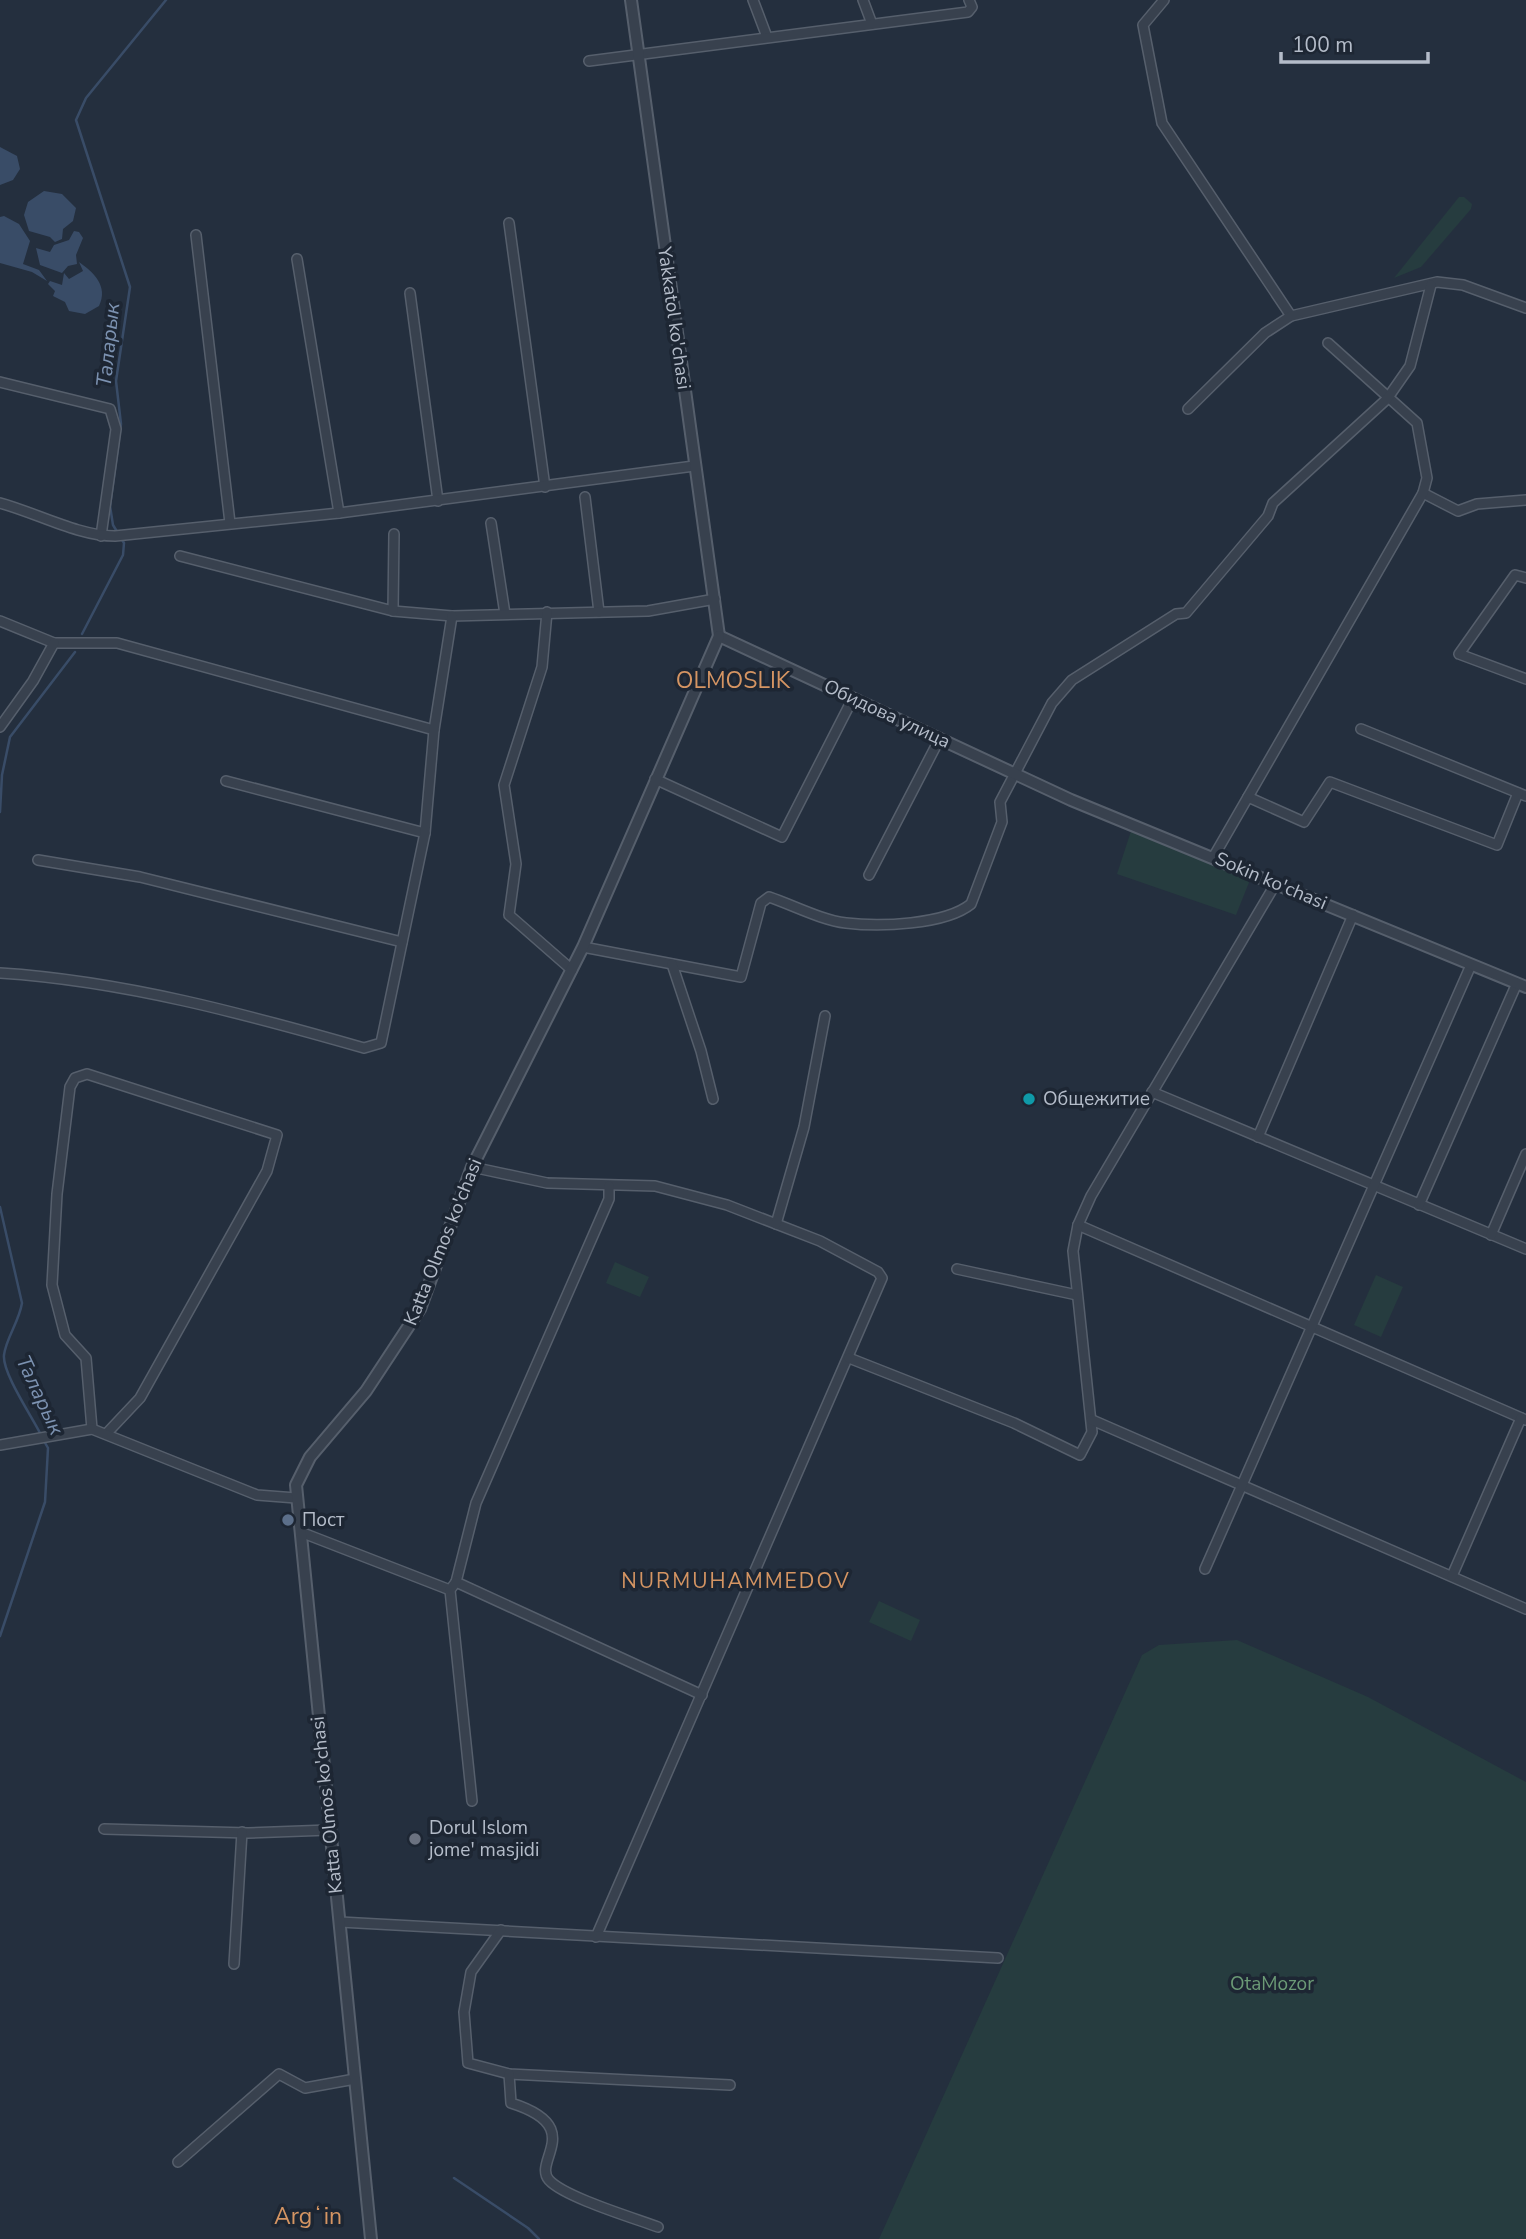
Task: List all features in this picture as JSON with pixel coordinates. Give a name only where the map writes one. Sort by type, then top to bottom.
[{"type":"street","name":"Yakkatol ko'chasi","points":[[631,0],[719,636]]},
{"type":"street","points":[[753,0],[767,37]]},
{"type":"street","points":[[863,0],[873,24]]},
{"type":"street","points":[[1164,0],[1143,25],[1162,123],[1291,316]]},
{"type":"street","points":[[589,61],[968,12],[971,4]]},
{"type":"street","points":[[509,223],[545,488]]},
{"type":"street","points":[[196,235],[230,523]]},
{"type":"street","points":[[297,259],[339,513]]},
{"type":"street","points":[[1188,409],[1265,333],[1291,316],[1437,282],[1463,285],[1526,308]]},
{"type":"street","points":[[583,947],[741,977],[761,903],[769,897],[845,923],[926,922],[965,910],[971,904],[1002,822],[1000,802],[1017,775],[1052,703],[1072,680],[1176,614],[1186,613],[1268,516],[1273,503],[1387,399],[1410,366],[1430,285]]},
{"type":"street","points":[[410,293],[438,500]]},
{"type":"street","points":[[1214,856],[1423,493],[1427,478],[1417,424],[1408,412],[1387,399],[1357,367],[1328,343]]},
{"type":"street","points":[[0,382],[110,409],[116,429],[100,536]]},
{"type":"street","points":[[0,503],[100,536],[115,536],[339,513],[545,488],[694,466]]},
{"type":"street","points":[[1423,493],[1458,511],[1477,504],[1526,500]]},
{"type":"street","points":[[585,497],[599,612]]},
{"type":"street","points":[[491,523],[505,614]]},
{"type":"street","points":[[393,611],[394,534]]},
{"type":"street","points":[[180,556],[393,611],[452,616],[648,611],[715,599]]},
{"type":"street","points":[[1526,578],[1515,575],[1459,654],[1526,679]]},
{"type":"street","points":[[547,612],[542,667],[504,785],[516,864],[509,915],[572,970]]},
{"type":"street","points":[[0,973],[35,976],[209,1004],[365,1048],[381,1043],[425,833],[434,730],[452,616]]},
{"type":"street","points":[[0,621],[54,643],[117,643],[434,730]]},
{"type":"street","name":"Обидова улица","points":[[719,636],[1017,775]]},
{"type":"street","name":"Katta Olmos ko'chasi","points":[[371,2239],[305,1596],[303,1533],[296,1498],[299,1472],[360,1400],[420,1309],[472,1167],[583,947],[654,779],[719,636]]},
{"type":"street","points":[[0,727],[33,681],[54,643]]},
{"type":"street","points":[[654,779],[782,837],[853,698]]},
{"type":"street","points":[[1248,797],[1304,822],[1330,782],[1497,845],[1522,794],[1360,730]]},
{"type":"street","points":[[869,875],[940,738]]},
{"type":"street","name":"Sokin ko'chasi","points":[[1017,775],[1521,985]]},
{"type":"street","points":[[226,781],[425,833]]},
{"type":"street","points":[[38,860],[139,877],[402,942]]},
{"type":"street","points":[[849,1358],[1014,1423],[1080,1455],[1089,1441],[1092,1420],[1073,1251],[1078,1225],[1091,1196],[1276,883]]},
{"type":"street","points":[[1258,1137],[1353,915]]},
{"type":"street","points":[[671,964],[701,1051],[713,1098]]},
{"type":"street","points":[[1205,1569],[1471,965]]},
{"type":"street","points":[[1419,1205],[1521,985]]},
{"type":"street","points":[[776,1224],[804,1127],[825,1016]]},
{"type":"street","points":[[92,1429],[86,1358],[65,1335],[52,1285],[57,1194],[70,1087],[75,1078],[87,1074],[277,1135],[267,1171],[140,1398],[107,1433]]},
{"type":"street","points":[[1152,1092],[1526,1249]]},
{"type":"street","points":[[1492,1236],[1526,1154]]},
{"type":"street","points":[[472,1167],[547,1183],[655,1186],[727,1205],[820,1241],[878,1272],[882,1282],[596,1937]]},
{"type":"street","points":[[472,1801],[453,1586],[476,1503],[608,1199],[608,1185]]},
{"type":"street","points":[[1078,1225],[1523,1419],[1452,1576]]},
{"type":"street","points":[[957,1269],[1077,1295]]},
{"type":"street","points":[[1092,1420],[1526,1609]]},
{"type":"street","points":[[0,1445],[92,1429],[257,1495],[296,1498]]},
{"type":"street","points":[[303,1533],[453,1586],[702,1695]]},
{"type":"street","points":[[104,1829],[242,1832],[329,1830]]},
{"type":"street","points":[[234,1964],[242,1832]]},
{"type":"street","points":[[340,1922],[998,1958]]},
{"type":"street","points":[[501,1930],[471,1972],[464,2012],[468,2063],[509,2074],[730,2085]]},
{"type":"street","points":[[178,2162],[279,2074],[305,2088],[355,2079]]},
{"type":"street","points":[[509,2074],[511,2104],[533,2110],[548,2123],[553,2133],[546,2173],[550,2181],[586,2200],[658,2227]]},
{"type":"green space","points":[[1459,197],[1464,197],[1472,204],[1471,209],[1421,267],[1394,278]]},
{"type":"green space","points":[[1131,831],[1250,880],[1236,915],[1117,874]]},
{"type":"green space","points":[[615,1262],[649,1277],[640,1297],[606,1283]]},
{"type":"green space","points":[[1376,1275],[1403,1287],[1381,1337],[1354,1325]]},
{"type":"green space","points":[[879,1601],[920,1620],[911,1641],[869,1622]]},
{"type":"green space","name":"OtaMozor","points":[[1237,1640],[1368,1697],[1526,1782],[1526,2239],[879,2239],[1142,1655],[1159,1645]]},
{"type":"water","points":[[0,147],[17,156],[20,169],[13,180],[0,185]]},
{"type":"water","points":[[44,191],[62,194],[76,208],[73,221],[63,229],[62,239],[55,242],[50,237],[29,231],[24,215],[28,202]]},
{"type":"water","points":[[4,216],[19,224],[30,241],[23,264],[39,270],[47,281],[32,272],[0,263],[0,217]]},
{"type":"water","points":[[74,231],[79,232],[83,238],[76,255],[77,264],[68,266],[62,273],[40,265],[36,248],[50,252],[54,245],[69,240]]},
{"type":"water","points":[[79,262],[98,280],[102,292],[99,306],[85,314],[69,311],[65,302],[53,296],[55,291],[48,284],[50,281],[62,285],[64,273],[69,279],[83,271]]},
{"type":"waterway","name":"Таларык","points":[[82,634],[123,555],[124,543],[113,525],[110,506],[121,424],[116,381],[130,287],[76,120],[86,98],[166,0]]},
{"type":"waterway","name":"Таларык","points":[[0,812],[2,775],[10,737],[75,652]]},
{"type":"waterway","name":"Таларык","points":[[0,1207],[22,1303],[5,1349],[5,1363],[13,1384],[41,1435]]},
{"type":"waterway","name":"Таларык","points":[[0,1636],[45,1502],[48,1448],[44,1441]]},
{"type":"waterway","points":[[454,2178],[528,2228],[539,2239]]},
{"type":"place","name":"Общежитие","points":[[1029,1099]]},
{"type":"place","name":"Пост","points":[[288,1520]]},
{"type":"place","name":"Dorul Islom jome' masjidi","points":[[415,1839]]},
{"type":"district","name":"OLMOSLIK","points":[[733,680]]},
{"type":"district","name":"NURMUHAMMEDOV","points":[[736,1581]]},
{"type":"district","name":"Argʻin","points":[[308,2216]]}]
